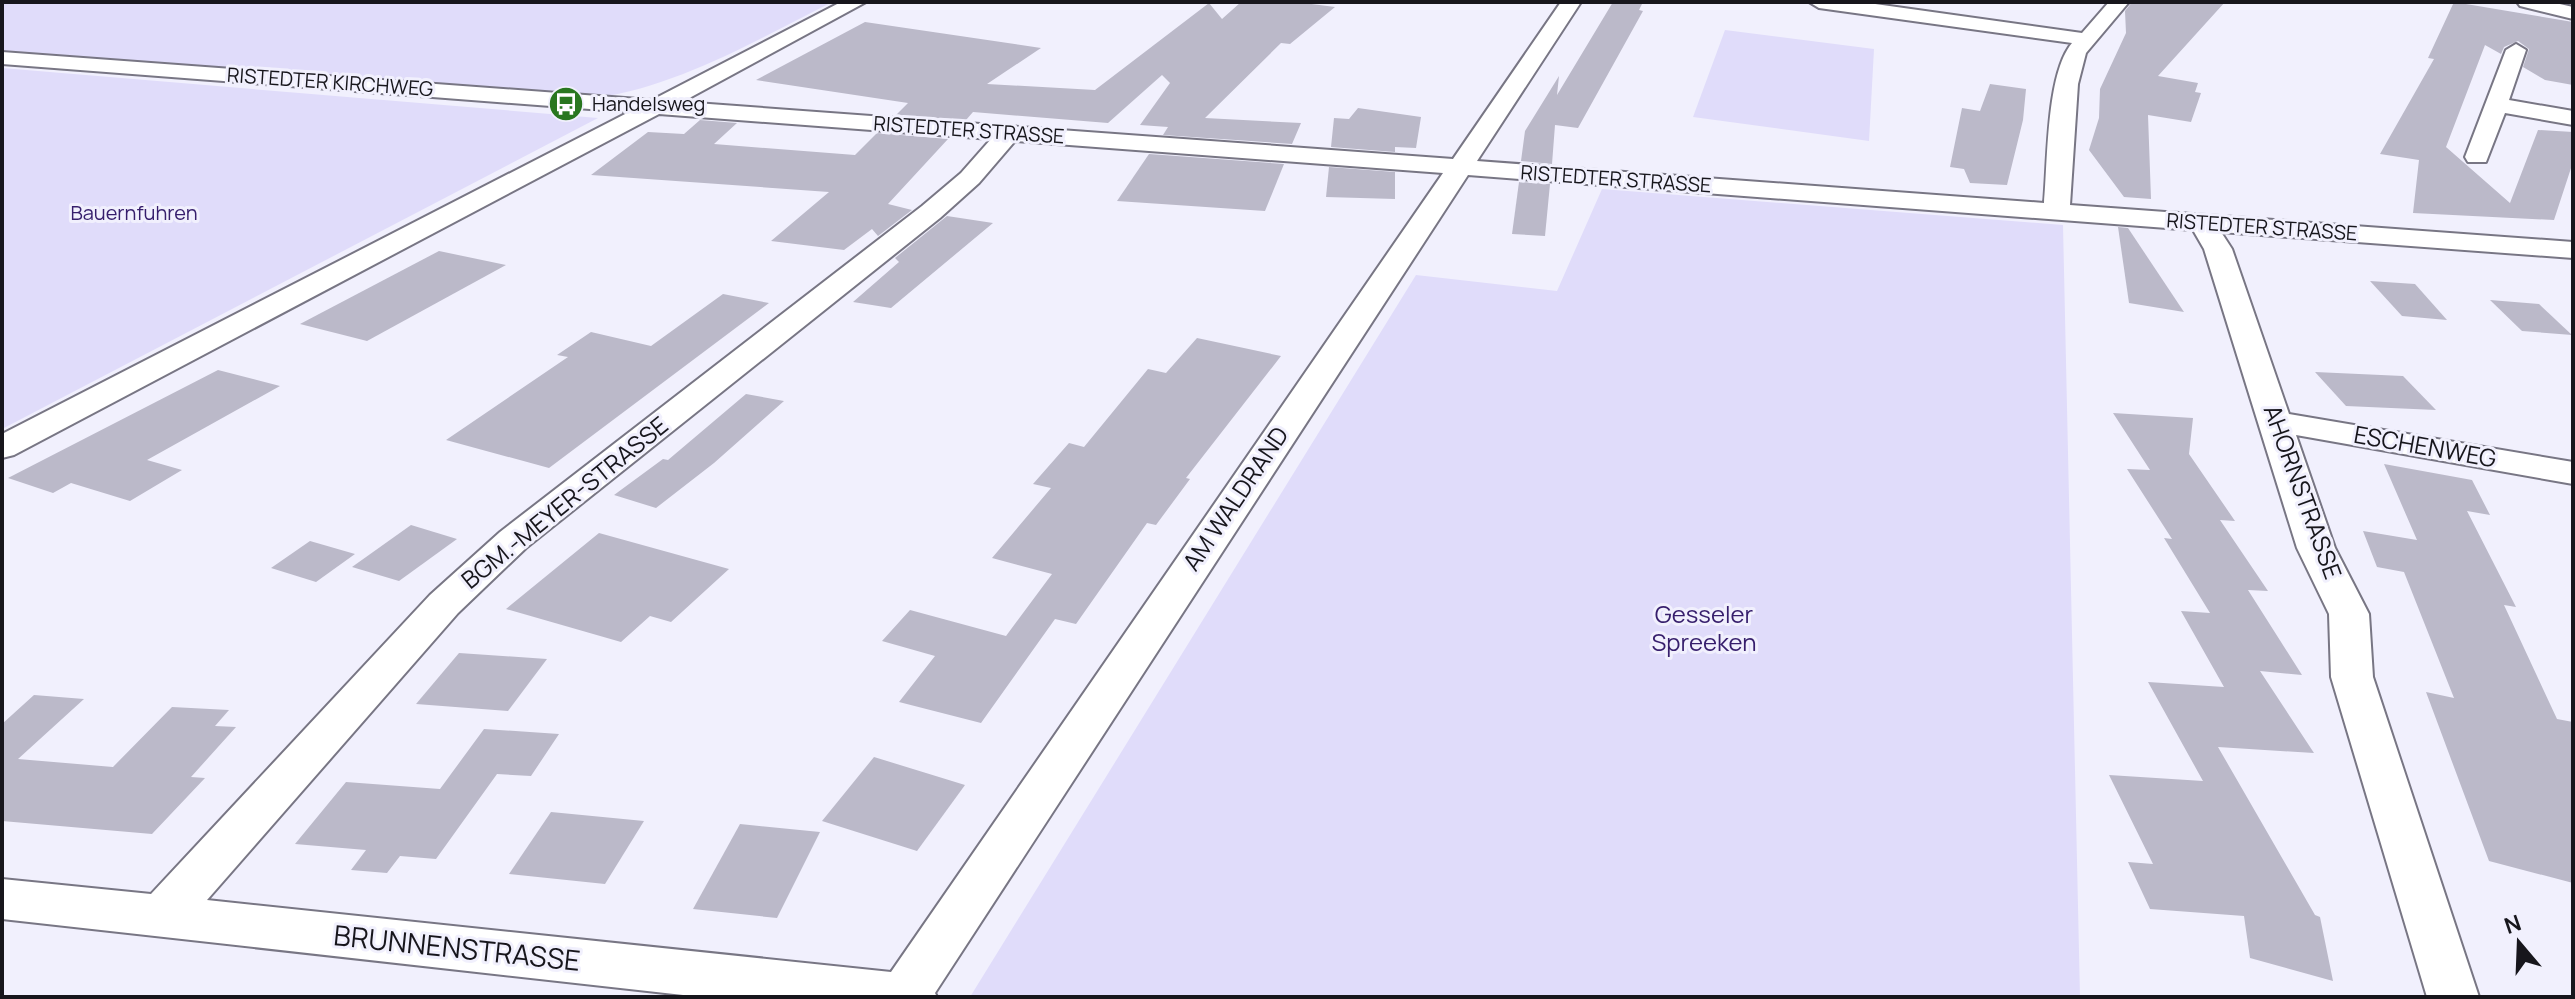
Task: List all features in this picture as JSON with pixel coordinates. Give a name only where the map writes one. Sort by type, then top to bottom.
[{"type":"street","points":[[2,448],[856,2]]},
{"type":"street","name":"AM WALDRAND","points":[[904,997],[1571,2]]},
{"type":"street","points":[[1819,2],[2084,39]]},
{"type":"street","points":[[2056,211],[2067,84],[2076,52],[2084,39],[2119,2]]},
{"type":"street","points":[[2527,2],[2573,13]]},
{"type":"street","points":[[2477,157],[2516,50]]},
{"type":"street","name":"RISTEDTER KIRCHWEG","points":[[2,58],[658,105]]},
{"type":"street","name":"RISTEDTER STRASSE","points":[[658,105],[2573,250]]},
{"type":"street","points":[[2498,105],[2573,118]]},
{"type":"street","name":"BGM.-MEYER-STRASSE","points":[[162,916],[444,604],[513,540],[931,212],[970,178],[1009,133]]},
{"type":"street","name":"AHORNSTRASSE","points":[[2202,222],[2218,249],[2316,548],[2349,614],[2352,677],[2453,997]]},
{"type":"street","name":"ESCHENWEG","points":[[2276,422],[2573,473]]},
{"type":"street","name":"BRUNNENSTRASSE","points":[[2,899],[911,997]]},
{"type":"green space","points":[[2,2],[832,2],[747,46],[688,72],[628,92],[597,98],[2,51]]},
{"type":"green space","points":[[1725,30],[1874,49],[1869,141],[1693,117]]},
{"type":"green space","name":"Bauernfuhren","points":[[2,68],[598,118],[2,429]]},
{"type":"green space","name":"Gesseler Spreeken","points":[[1602,189],[2063,225],[2080,997],[970,997],[1416,275],[1557,291]]},
{"type":"building","points":[[1241,2],[1296,2],[1335,7],[1290,44],[1281,43],[1205,118],[1301,123],[1292,144],[1163,135],[1168,127],[1140,125],[1170,83],[1162,75],[1108,123],[973,112],[966,120],[896,115],[908,103],[756,80],[865,22],[1041,48],[987,84],[1095,90],[1209,3],[1222,19]]},
{"type":"building","points":[[1613,2],[1643,2],[1639,10],[1643,11],[1578,128],[1555,125],[1552,164],[1521,161],[1525,131],[1559,76],[1557,95]]},
{"type":"building","points":[[2132,2],[2225,2],[2158,76],[2198,83],[2195,92],[2201,93],[2191,122],[2148,115],[2151,199],[2124,197],[2089,150],[2099,118],[2100,89],[2126,33],[2125,11]]},
{"type":"building","points":[[2454,2],[2573,22],[2573,85],[2545,80],[2523,67],[2529,49],[2518,41],[2504,47],[2501,54],[2485,45],[2446,147],[2510,203],[2538,130],[2573,132],[2573,162],[2554,220],[2413,213],[2419,160],[2380,154],[2434,59],[2428,58]]},
{"type":"building","points":[[1990,84],[2026,89],[2023,120],[2007,185],[1970,183],[1964,169],[1950,167],[1962,108],[1980,111]]},
{"type":"building","points":[[1358,108],[1421,117],[1416,148],[1395,147],[1395,152],[1331,147],[1334,118],[1349,119]]},
{"type":"building","points":[[700,120],[737,123],[714,144],[855,155],[877,133],[948,139],[888,204],[912,210],[878,236],[872,229],[844,250],[771,241],[829,192],[591,175],[648,132],[684,134]]},
{"type":"building","points":[[1149,154],[1284,164],[1265,211],[1117,201]]},
{"type":"building","points":[[1329,167],[1395,172],[1395,199],[1326,197]]},
{"type":"building","points":[[1519,182],[1550,184],[1545,236],[1512,234]]},
{"type":"building","points":[[947,216],[993,223],[891,308],[853,302],[899,262],[895,258]]},
{"type":"building","points":[[2118,227],[2128,228],[2184,312],[2129,303]]},
{"type":"building","points":[[439,251],[506,265],[367,341],[300,324]]},
{"type":"building","points":[[2370,281],[2415,284],[2447,320],[2402,316]]},
{"type":"building","points":[[723,294],[769,303],[549,468],[446,440],[568,357],[557,355],[591,332],[651,346]]},
{"type":"building","points":[[2490,300],[2539,304],[2572,335],[2522,331]]},
{"type":"building","points":[[1197,338],[1281,356],[1186,478],[1190,479],[1156,525],[1147,523],[1076,624],[1055,619],[981,723],[899,702],[935,656],[882,641],[910,610],[1006,636],[1052,574],[992,558],[1051,488],[1033,484],[1069,443],[1084,447],[1148,369],[1166,373]]},
{"type":"building","points":[[218,370],[280,386],[147,460],[182,470],[130,501],[71,483],[53,493],[8,478]]},
{"type":"building","points":[[2315,372],[2403,376],[2436,410],[2346,406]]},
{"type":"building","points":[[746,394],[784,401],[714,463],[656,508],[614,495],[663,459],[668,460]]},
{"type":"building","points":[[2113,413],[2193,418],[2189,454],[2235,521],[2220,520],[2268,591],[2248,590],[2302,675],[2260,671],[2314,753],[2218,747],[2315,915],[2320,917],[2333,981],[2250,958],[2244,916],[2150,909],[2128,862],[2153,864],[2109,775],[2203,781],[2148,682],[2224,687],[2181,611],[2210,613],[2164,538],[2172,539],[2127,469],[2150,470]]},
{"type":"building","points":[[2384,464],[2472,480],[2490,515],[2467,511],[2516,607],[2504,605],[2557,719],[2573,722],[2573,883],[2489,861],[2426,692],[2454,698],[2404,572],[2377,567],[2363,531],[2417,540]]},
{"type":"building","points":[[411,525],[457,539],[399,581],[352,567]]},
{"type":"building","points":[[599,533],[729,569],[671,622],[650,616],[621,642],[506,609]]},
{"type":"building","points":[[310,541],[355,554],[316,582],[271,568]]},
{"type":"building","points":[[459,653],[547,659],[508,711],[416,704]]},
{"type":"building","points":[[34,695],[84,699],[18,759],[113,767],[172,707],[229,710],[215,726],[236,727],[191,777],[205,778],[152,834],[2,821],[2,724]]},
{"type":"building","points":[[484,729],[559,734],[531,776],[497,774],[436,859],[400,856],[387,873],[351,870],[366,850],[295,844],[346,782],[440,789]]},
{"type":"building","points":[[874,757],[965,785],[917,851],[822,821]]},
{"type":"building","points":[[551,812],[644,821],[605,884],[509,874]]},
{"type":"building","points":[[740,824],[820,832],[777,918],[693,909]]},
{"type":"place","name":"Handelsweg","points":[[566,104]]}]
